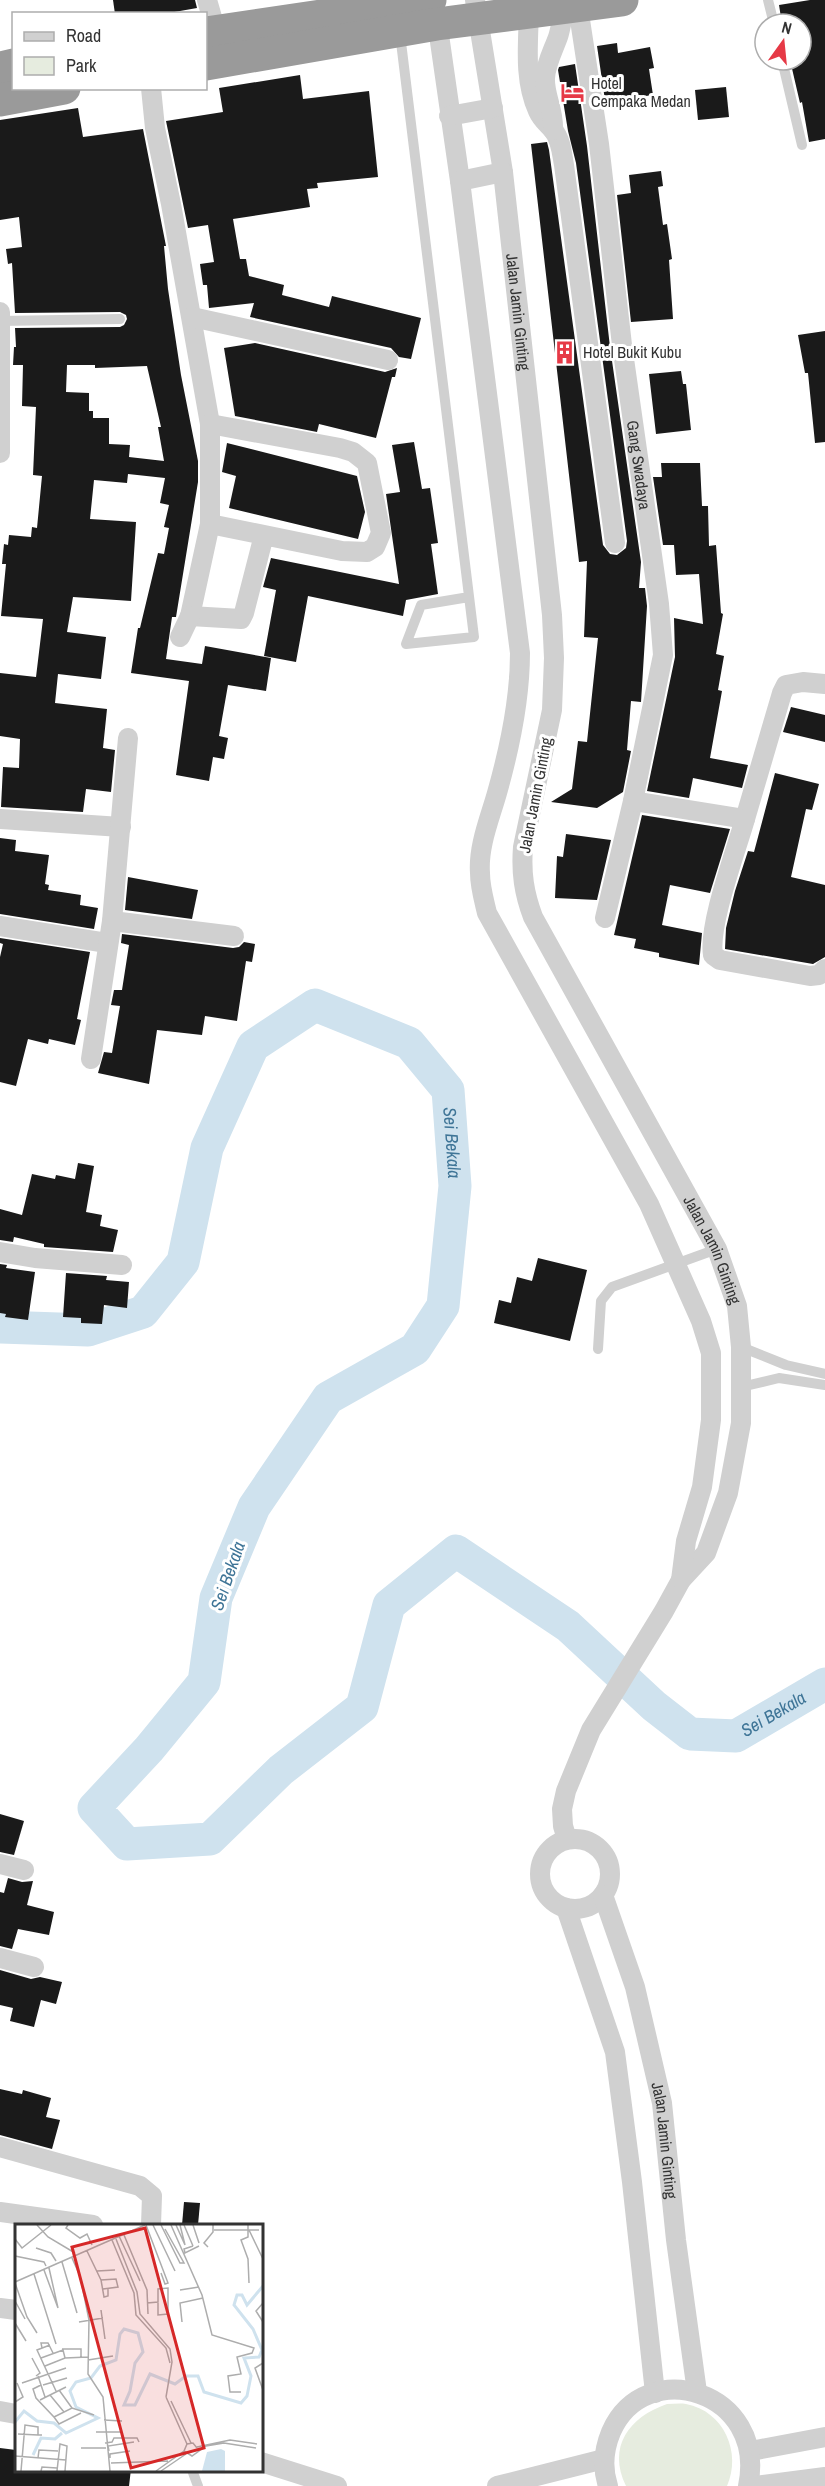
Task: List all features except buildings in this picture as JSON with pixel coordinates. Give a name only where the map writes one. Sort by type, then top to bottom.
[{"type":"highway","points":[[211,32],[416,10],[477,9],[529,13],[622,0]]},
{"type":"highway","points":[[207,64],[416,10]]},
{"type":"highway","points":[[0,100],[53,90]]},
{"type":"street","points":[[207,0],[211,32]]},
{"type":"street","points":[[553,130],[553,110],[545,82],[546,71],[552,49],[571,8]]},
{"type":"street","name":"Gang Swadaya","points":[[571,8],[599,144],[622,345],[663,655],[633,801],[605,918]]},
{"type":"street","name":"Jalan Jamin Ginting","points":[[477,9],[503,172],[552,615],[554,658],[552,710],[523,847],[521,868],[524,891],[533,917],[717,1249],[737,1306],[741,1347],[741,1423],[728,1493],[706,1553],[681,1580],[591,1730],[566,1791],[563,1826],[567,1839]]},
{"type":"street","name":"Jalan Jamin Ginting","points":[[416,10],[449,116],[460,181],[520,653],[520,686],[508,750],[482,852],[479,872],[482,891],[487,914],[649,1204],[701,1321],[711,1353],[711,1420],[702,1487],[686,1541],[681,1580]]},
{"type":"street","points":[[529,13],[529,84],[538,112],[544,123],[553,130],[559,142],[571,209],[615,543]]},
{"type":"street","points":[[0,51],[12,63]]},
{"type":"street","points":[[151,90],[155,128],[210,424],[210,524],[190,616],[180,637]]},
{"type":"street","points":[[449,116],[493,108]]},
{"type":"street","points":[[460,181],[503,172]]},
{"type":"street","points":[[0,312],[0,453]]},
{"type":"street","points":[[192,318],[388,360]]},
{"type":"street","points":[[210,424],[354,452],[367,463],[381,532],[375,547],[359,553],[210,524]]},
{"type":"street","points":[[190,616],[241,619],[264,536]]},
{"type":"street","points":[[825,684],[803,682],[786,685],[745,819],[713,940],[713,956],[720,960],[810,976],[819,975],[825,969]]},
{"type":"street","points":[[91,1059],[112,921],[128,738]]},
{"type":"street","points":[[633,801],[745,819]]},
{"type":"street","points":[[0,819],[121,827]]},
{"type":"street","points":[[112,921],[234,936]]},
{"type":"street","points":[[0,926],[108,943]]},
{"type":"street","points":[[0,1252],[35,1258],[122,1265]]},
{"type":"street","points":[[567,1839],[588,1841],[599,1848],[607,1858],[610,1870],[609,1884],[603,1895],[593,1904],[580,1908],[566,1908],[556,1903],[548,1896],[540,1876],[544,1856],[558,1842],[567,1839]]},
{"type":"street","points":[[0,1864],[24,1870]]},
{"type":"street","name":"Jalan Jamin Ginting","points":[[603,1895],[635,1987],[662,2103],[676,2240],[697,2392]]},
{"type":"street","points":[[566,1908],[615,2052],[655,2393]]},
{"type":"street","points":[[0,1958],[34,1967]]},
{"type":"street","points":[[0,2147],[140,2186],[152,2196],[151,2224]]},
{"type":"street","points":[[0,2212],[86,2224]]},
{"type":"street","points":[[0,2308],[15,2310]]},
{"type":"street","points":[[608,2486],[604,2459],[607,2441],[614,2425],[625,2411],[639,2400],[655,2393],[676,2390],[697,2392],[722,2404],[741,2425],[751,2451],[748,2486]]},
{"type":"street","points":[[0,2411],[15,2414]]},
{"type":"street","points":[[751,2451],[825,2437]]},
{"type":"street","points":[[497,2486],[604,2459]]},
{"type":"street","points":[[262,2462],[337,2486]]},
{"type":"street","points":[[755,2486],[825,2477]]},
{"type":"lane","points":[[416,10],[474,637],[406,644],[421,604],[469,597]]},
{"type":"lane","points":[[785,72],[802,145]]},
{"type":"lane","points":[[1,321],[120,320]]},
{"type":"lane","points":[[598,1349],[601,1301],[606,1292],[612,1287],[717,1249]]},
{"type":"lane","points":[[741,1347],[786,1365],[825,1374]]},
{"type":"lane","points":[[741,1387],[779,1378],[825,1385]]},
{"type":"lane","points":[[193,2471],[198,2486]]},
{"type":"green space","points":[[667,2404],[686,2404],[699,2408],[720,2424],[731,2447],[731,2473],[727,2486],[626,2486],[619,2459],[625,2435],[642,2417]]},
{"type":"waterway","name":"Sei Bekala","points":[[0,1327],[88,1330],[143,1312],[183,1262],[207,1148],[253,1046],[315,1005],[409,1043],[448,1090],[455,1186],[443,1306],[415,1349],[328,1398],[254,1507],[216,1598],[204,1682],[149,1749],[94,1808],[127,1844],[210,1839],[281,1770],[362,1707],[389,1605],[456,1551],[568,1626],[654,1706],[690,1734],[736,1736],[825,1684]]},
{"type":"place","name":"Hotel Cempaka Medan","points":[[573,92]]},
{"type":"place","name":"Hotel Bukit Kubu","points":[[565,352]]}]
